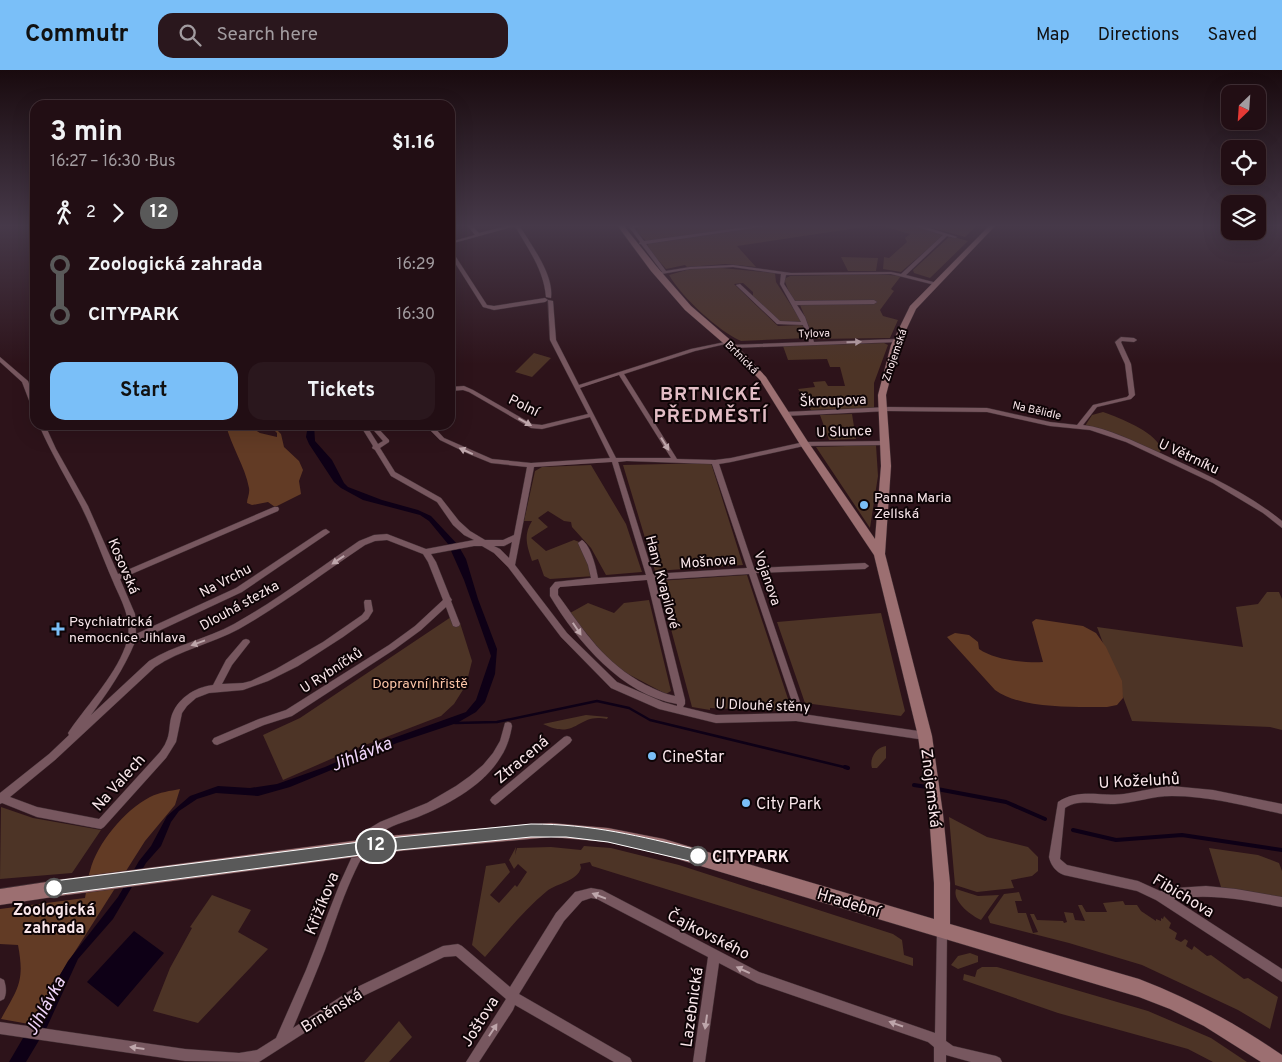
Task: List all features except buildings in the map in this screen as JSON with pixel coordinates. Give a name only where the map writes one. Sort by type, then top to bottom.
[{"type":"main road","name":"Brtnická","points":[[660,271],[688,308],[730,344],[763,379],[804,444],[879,554]]},
{"type":"main road","name":"Znojemská","points":[[942,930],[941,880],[936,814],[926,743],[879,554],[886,474],[882,410],[885,378],[897,341],[913,308],[947,271]]},
{"type":"main road","points":[[866,535],[874,532],[881,519]]},
{"type":"main road","name":"Hradební","points":[[0,896],[399,843],[551,830],[608,835],[682,852],[1114,980],[1167,998],[1189,1007],[1218,1024],[1276,1062]]},
{"type":"street","points":[[462,271],[483,305],[494,308],[548,300]]},
{"type":"street","points":[[543,271],[549,288],[548,300],[554,340],[615,460]]},
{"type":"street","points":[[662,274],[672,271]]},
{"type":"street","points":[[772,271],[784,273],[880,273],[903,275],[935,284]]},
{"type":"street","points":[[903,275],[907,271]]},
{"type":"street","points":[[784,273],[782,284],[795,303],[812,344]]},
{"type":"street","points":[[738,284],[779,323],[805,324]]},
{"type":"street","points":[[795,303],[874,302]]},
{"type":"street","name":"Na Bělidle","points":[[882,410],[987,410],[1050,424],[1078,427],[1095,406],[1129,398],[1132,395],[1128,364],[1118,342],[1121,339],[1134,340]]},
{"type":"street","name":"Tylova","points":[[577,387],[693,350],[730,344],[897,341]]},
{"type":"street","points":[[0,359],[25,382],[30,395]]},
{"type":"street","points":[[621,374],[676,460]]},
{"type":"street","name":"Polní","points":[[455,389],[464,388],[471,391],[531,426],[542,427],[591,415]]},
{"type":"street","name":"Škroupova","points":[[785,414],[882,410]]},
{"type":"street","name":"U Větrníku","points":[[1078,427],[1112,435],[1215,482],[1266,511],[1282,525]]},
{"type":"street","name":"Kosovská","points":[[44,430],[56,459],[73,484],[90,517],[131,614],[133,628],[131,640],[117,669],[67,742]]},
{"type":"street","name":"U Dlouhé stěny","points":[[366,430],[375,448],[393,474],[438,500],[456,523],[467,533],[485,543],[511,565],[564,635],[603,677],[629,693],[682,712],[716,719],[796,718],[926,743]]},
{"type":"street","points":[[375,448],[387,441],[377,430]]},
{"type":"street","points":[[433,430],[442,439],[491,461],[531,464],[615,460],[715,462],[804,444]]},
{"type":"street","name":"U Slunce","points":[[804,444],[885,443]]},
{"type":"street","name":"Hany Kvapilové","points":[[615,460],[650,577],[681,700],[682,712]]},
{"type":"street","name":"Vojanova","points":[[715,462],[796,702]]},
{"type":"street","points":[[511,565],[531,464]]},
{"type":"street","points":[[115,578],[276,508]]},
{"type":"street","name":"Na Vrchu","points":[[131,640],[239,590],[326,532]]},
{"type":"street","name":"Dlouhá stezka","points":[[0,798],[52,757],[156,661],[237,626],[362,543],[380,536],[426,552]]},
{"type":"street","points":[[456,624],[448,600],[426,552],[463,544],[504,543],[517,536]]},
{"type":"street","points":[[582,543],[592,564],[595,581]]},
{"type":"street","name":"Mošnova","points":[[681,700],[661,696],[613,671],[584,639],[554,596],[554,588],[558,584],[650,577],[752,570],[865,566]]},
{"type":"street","name":"U Rybníčků","points":[[217,741],[289,713],[392,647],[418,628],[448,600]]},
{"type":"street","name":"Na Valech","points":[[0,798],[37,812],[101,824],[163,755],[170,743],[176,714],[184,702],[195,694],[218,686],[242,687],[289,665],[359,622],[369,612],[368,602]]},
{"type":"street","points":[[218,686],[222,672],[246,642]]},
{"type":"street","name":"Křižíkova","points":[[280,1042],[347,878],[370,836],[381,827],[416,813],[453,793],[490,765],[503,747],[508,726]]},
{"type":"street","name":"Ztracená","points":[[495,800],[567,740]]},
{"type":"street","name":"U Koželuhů","points":[[1059,867],[1055,862],[1054,848],[1060,809],[1065,802],[1089,797],[1120,799],[1171,791],[1202,794],[1282,809]]},
{"type":"street","name":"Fibichova","points":[[1059,867],[1074,874],[1138,886],[1160,896],[1282,976]]},
{"type":"street","points":[[1160,896],[1179,892],[1222,891],[1282,902]]},
{"type":"street","name":"Čajkovského","points":[[513,997],[516,987],[560,917],[579,896],[591,893],[598,894],[757,977],[931,1037],[950,1051],[996,1062]]},
{"type":"street","name":"Znojemská","points":[[940,1062],[942,930]]},
{"type":"street","name":"Brněnská","points":[[1,1028],[185,1055],[257,1059],[355,994],[443,952],[458,950],[513,997],[626,1062]]},
{"type":"street","name":"Lazebnická","points":[[700,1062],[714,956]]},
{"type":"street","points":[[0,984],[0,994]]},
{"type":"street","name":"Joštova","points":[[472,1062],[513,997]]},
{"type":"green space","points":[[682,271],[775,273],[776,282],[802,322],[780,322],[753,298],[753,292],[743,283],[734,284],[778,326],[804,326],[808,338],[741,341],[732,337],[692,304],[669,275]]},
{"type":"green space","points":[[913,271],[937,271],[930,278]]},
{"type":"green space","points":[[877,274],[901,276],[891,289],[894,291],[880,310],[883,316],[898,320],[890,338],[814,339],[800,305],[876,301],[796,302],[789,292],[784,279],[790,276]]},
{"type":"green space","points":[[884,343],[888,345],[874,383],[874,408],[811,410],[808,405],[815,404],[812,399],[806,400],[798,389],[815,387],[813,382],[825,381],[828,386],[845,386],[840,367],[830,367],[827,359],[788,360],[783,346]]},
{"type":"green space","points":[[534,353],[551,358],[532,377],[515,372]]},
{"type":"green space","points":[[1103,412],[1143,430],[1156,441],[1161,447],[1161,451],[1158,453],[1085,426],[1092,415]]},
{"type":"green space","points":[[852,414],[856,439],[829,440],[820,415]]},
{"type":"green space","points":[[876,445],[878,476],[870,528],[816,447]]},
{"type":"green space","points":[[711,463],[743,565],[655,571],[623,465]]},
{"type":"green space","points":[[591,465],[626,524],[642,572],[606,575],[591,548],[572,527],[571,522],[564,521],[548,511],[538,518],[548,527],[531,538],[546,551],[574,540],[582,543],[595,576],[550,579],[544,576],[538,559],[532,561],[527,545],[529,526],[532,521],[524,521],[535,471],[542,467]]},
{"type":"green space","points":[[747,575],[789,702],[788,711],[710,708],[710,710],[692,707],[658,581]]},
{"type":"green space","points":[[1267,592],[1279,592],[1282,599],[1282,730],[1270,727],[1132,721],[1097,627],[1243,647],[1236,607],[1258,604]]},
{"type":"green space","points":[[649,600],[671,691],[666,694],[613,666],[570,613],[588,603],[614,613],[624,603]]},
{"type":"green space","points":[[881,613],[905,711],[901,716],[805,703],[777,622]]},
{"type":"green space","name":"Dopravní hřistě","points":[[451,617],[456,624],[460,623],[472,661],[466,685],[454,704],[441,716],[347,752],[283,780],[263,735],[300,718]]},
{"type":"green space","points":[[586,715],[608,717],[607,719],[589,719],[571,728],[564,729],[543,724]]},
{"type":"green space","points":[[886,746],[886,758],[877,768],[872,768],[874,754]]},
{"type":"green space","points":[[1,807],[33,818],[101,830],[72,873],[0,879]]},
{"type":"green space","points":[[949,817],[987,837],[1028,847],[1038,857],[1038,871],[1032,876],[1011,880],[1014,888],[977,892],[955,885]]},
{"type":"green space","points":[[584,846],[611,848],[679,865],[893,934],[902,940],[904,955],[913,958],[913,966],[592,866],[590,862],[580,864],[581,868],[576,876],[551,888],[530,906],[485,957],[472,945],[486,866],[505,863],[510,872],[490,895],[499,903],[515,885],[517,887],[527,872],[518,864],[514,869],[509,860],[516,847],[515,855],[517,848],[551,847],[581,850]]},
{"type":"green space","points":[[1209,848],[1258,855],[1279,863],[1282,871],[1282,899],[1221,887]]},
{"type":"green space","points":[[956,889],[978,896],[999,895],[981,920],[972,915],[959,903],[955,894]]},
{"type":"green space","points":[[1019,892],[1022,901],[1015,901],[1018,913],[1026,913],[1033,933],[1038,932],[1030,914],[1034,914],[1037,920],[1063,921],[1064,923],[1067,922],[1064,912],[1073,913],[1075,920],[1085,921],[1078,905],[1082,905],[1086,912],[1107,912],[1103,903],[1123,901],[1125,905],[1137,905],[1141,911],[1156,921],[1156,919],[1161,921],[1161,918],[1163,919],[1164,916],[1171,923],[1169,928],[1177,933],[1175,939],[1181,942],[1185,939],[1188,941],[1186,946],[1192,950],[1194,946],[1207,956],[1211,955],[1244,979],[1248,978],[1278,997],[1270,1029],[1238,1010],[1142,965],[1069,943],[990,923],[988,917],[1004,894]]},
{"type":"green space","points":[[212,895],[251,910],[238,932],[268,949],[198,1023],[153,1011],[170,968],[192,928],[190,927]]},
{"type":"green space","points":[[970,953],[978,956],[978,962],[958,969],[951,965],[958,956]]},
{"type":"green space","points":[[982,967],[997,967],[1148,1011],[1211,1038],[1247,1062],[1213,1062],[1188,1049],[1058,1013],[963,980],[964,974],[975,977],[977,970]]},
{"type":"green space","points":[[399,1021],[412,1037],[389,1062],[364,1062]]},
{"type":"shaded area","points":[[228,430],[255,430],[277,437],[277,433],[274,430],[277,430],[281,434],[284,447],[299,461],[303,470],[299,481],[301,494],[275,507],[268,502],[252,505],[247,503],[249,490],[247,480]]},
{"type":"shaded area","points":[[1036,619],[1083,626],[1096,633],[1106,647],[1122,681],[1123,698],[1117,705],[1107,707],[1049,706],[1019,701],[1006,696],[995,690],[947,637],[955,633],[969,635],[978,642],[979,649],[993,656],[1027,662],[1043,662],[1032,622]]},
{"type":"shaded area","points":[[180,789],[175,805],[145,841],[29,1024],[1,1019],[16,992],[21,968],[18,945],[0,944],[0,909],[85,898],[88,877],[94,860],[113,828],[131,810],[150,797]]},
{"type":"water","name":"Jihlávka","points":[[307,430],[314,430],[315,441],[332,460],[348,487],[431,516],[458,545],[466,559],[478,599],[497,649],[495,674],[485,702],[476,712],[457,723],[397,743],[290,787],[258,796],[216,793],[197,799],[179,811],[171,822],[161,846],[146,863],[113,919],[78,959],[47,1027],[26,1062],[9,1062],[68,961],[118,897],[139,861],[151,846],[167,816],[190,796],[218,786],[250,788],[277,784],[325,767],[385,741],[466,712],[476,700],[491,656],[464,580],[448,544],[429,521],[420,515],[363,500],[341,488],[334,482],[306,437]]},
{"type":"water","points":[[134,931],[164,953],[118,1007],[87,982]]},
{"type":"waterway","points":[[455,723],[497,722],[597,701],[629,708],[650,720],[848,768],[845,767]]},
{"type":"waterway","points":[[914,785],[927,787]]},
{"type":"waterway","points":[[937,789],[1006,802],[1045,819]]},
{"type":"waterway","points":[[1073,830],[1116,840],[1182,835],[1282,850]]},
{"type":"bus line","name":"12","points":[[54,888],[399,843],[551,830],[608,835],[698,856]]},
{"type":"place","name":"Panna Maria Zellská","points":[[864,505]]},
{"type":"place","name":"Psychiatrická nemocnice Jihlava","points":[[58,629]]},
{"type":"place","name":"CineStar","points":[[652,756]]},
{"type":"place","name":"City Park","points":[[746,803]]},
{"type":"place","name":"CITYPARK","points":[[698,856]]},
{"type":"place","name":"Zoologická zahrada","points":[[54,888]]},
{"type":"district","name":"BRTNICKÉ PŘEDMĚSTÍ","points":[[711,404]]}]
